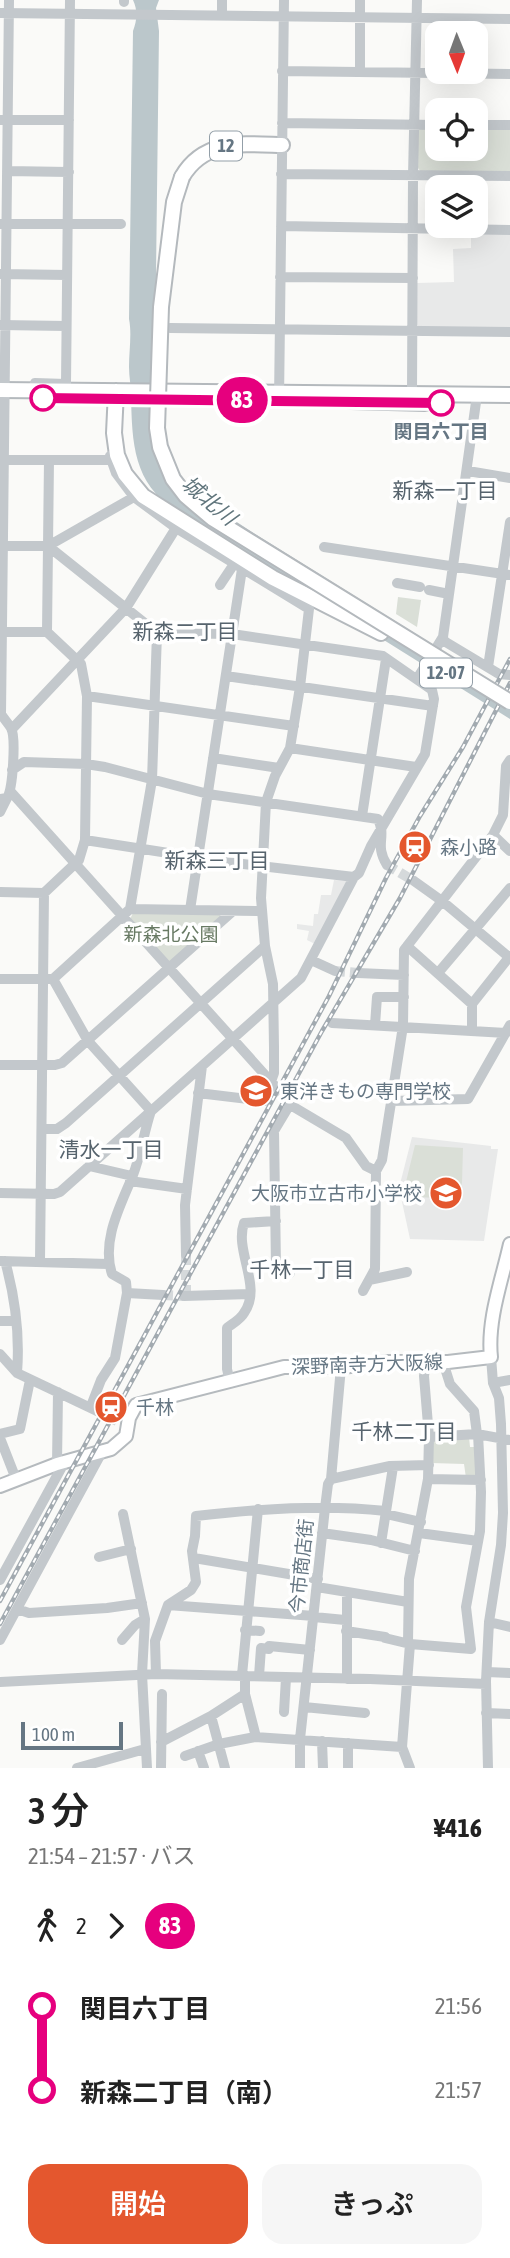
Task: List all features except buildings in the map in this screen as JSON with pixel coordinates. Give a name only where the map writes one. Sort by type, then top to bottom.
[{"type":"highway","name":"12","points":[[282,145],[234,145],[211,150],[194,160],[181,177],[174,202],[159,330],[157,428],[166,466],[181,491],[212,518],[510,702]]},
{"type":"highway","points":[[2,394],[33,389],[116,400]]},
{"type":"highway","points":[[279,396],[412,393],[510,404]]},
{"type":"highway","points":[[2,394],[116,400],[162,395],[477,399],[510,395]]},
{"type":"highway","name":"12-07","points":[[116,400],[115,442],[120,462],[131,483],[151,502],[273,578],[381,634],[510,712]]},
{"type":"main road","points":[[490,1353],[493,1318],[510,1244]]},
{"type":"main road","name":"深野南寺方大阪線","points":[[0,1486],[61,1463],[111,1449],[126,1436],[126,1418],[136,1405],[284,1367],[443,1362],[490,1353]]},
{"type":"street","points":[[0,812],[12,770],[4,722],[1,674],[3,223],[7,171],[4,13],[9,0]]},
{"type":"street","points":[[33,389],[36,383],[66,384],[70,0]]},
{"type":"street","points":[[222,0],[222,16]]},
{"type":"street","points":[[279,396],[284,0]]},
{"type":"street","points":[[360,0],[360,72]]},
{"type":"street","points":[[412,393],[417,0]]},
{"type":"street","points":[[4,13],[510,19]]},
{"type":"street","points":[[282,71],[510,74]]},
{"type":"street","points":[[4,120],[69,120]]},
{"type":"street","points":[[282,123],[425,124]]},
{"type":"street","points":[[488,125],[510,125]]},
{"type":"street","points":[[7,171],[69,172]]},
{"type":"street","points":[[281,174],[510,176]]},
{"type":"street","points":[[3,223],[121,225]]},
{"type":"street","points":[[281,226],[510,230]]},
{"type":"street","points":[[3,274],[67,275]]},
{"type":"street","points":[[280,277],[413,278]]},
{"type":"street","points":[[3,326],[66,326]]},
{"type":"street","points":[[170,328],[510,332]]},
{"type":"street","points":[[420,676],[441,639],[477,399]]},
{"type":"street","points":[[116,400],[107,413],[111,460],[122,483],[134,497],[176,528],[309,609],[290,747],[266,802],[262,911],[265,946],[273,984],[273,1084],[264,1101],[198,1093]]},
{"type":"street","points":[[2,460],[111,460]]},
{"type":"street","points":[[47,632],[49,460]]},
{"type":"street","points":[[468,471],[510,478]]},
{"type":"street","points":[[1,546],[48,546],[134,497]]},
{"type":"street","points":[[488,667],[506,574],[510,522]]},
{"type":"street","points":[[4,722],[78,661],[126,608],[176,528]]},
{"type":"street","points":[[0,1193],[60,1192],[301,978],[354,877],[359,873],[425,754],[433,706],[432,690],[420,676],[383,656],[232,634],[157,632],[48,546]]},
{"type":"street","points":[[324,547],[506,574]]},
{"type":"street","points":[[220,585],[238,566]]},
{"type":"street","points":[[190,910],[232,634],[238,566]]},
{"type":"street","points":[[397,583],[449,594]]},
{"type":"street","points":[[0,892],[44,893],[76,864],[85,840],[88,696],[81,664],[47,632],[1,632]]},
{"type":"street","points":[[126,913],[152,780],[157,632]]},
{"type":"street","points":[[441,639],[499,674],[510,675]]},
{"type":"street","points":[[362,816],[386,659]]},
{"type":"street","points":[[226,677],[433,706]]},
{"type":"street","points":[[88,696],[294,726]]},
{"type":"street","points":[[290,747],[416,767]]},
{"type":"street","points":[[213,758],[279,768]]},
{"type":"street","points":[[363,1292],[375,1269],[376,1171],[382,1160],[403,1026],[404,950],[495,837],[503,815],[508,777],[506,766],[510,760]]},
{"type":"street","points":[[12,770],[24,762],[86,764],[208,794],[378,820],[382,828],[379,853],[387,865]]},
{"type":"street","points":[[6,796],[126,913],[169,969],[273,1084]]},
{"type":"street","points":[[495,837],[510,839]]},
{"type":"street","points":[[495,837],[510,851]]},
{"type":"street","points":[[85,840],[198,858],[354,877]]},
{"type":"street","points":[[414,881],[510,957],[472,1004],[472,1030]]},
{"type":"street","points":[[438,973],[510,888]]},
{"type":"street","points":[[40,1261],[42,1065],[48,979],[44,893]]},
{"type":"street","points":[[0,1065],[62,1063],[233,911]]},
{"type":"street","points":[[0,979],[48,979],[126,913],[262,911]]},
{"type":"street","points":[[41,1129],[61,1128],[265,946]]},
{"type":"street","points":[[407,946],[472,1004]]},
{"type":"street","points":[[311,960],[335,971]]},
{"type":"street","points":[[358,973],[404,975]]},
{"type":"street","points":[[48,979],[88,1041],[151,1111]]},
{"type":"street","points":[[375,1025],[377,997],[404,997]]},
{"type":"street","points":[[332,1023],[472,1030],[508,1029]]},
{"type":"street","points":[[391,1101],[468,1099],[508,1029]]},
{"type":"street","points":[[186,1255],[187,1189],[202,1066]]},
{"type":"street","points":[[290,1273],[276,1267],[274,1131],[288,1105],[346,1139],[366,1166],[376,1171]]},
{"type":"street","points":[[0,1354],[4,1364],[17,1373],[94,1408],[102,1380],[115,1358],[127,1293],[126,1282],[112,1274],[108,1264],[114,1217],[131,1178],[151,1111]]},
{"type":"street","points":[[89,1166],[187,1189]]},
{"type":"street","points":[[230,1382],[227,1370],[227,1328],[244,1314],[250,1294],[241,1247],[242,1227],[244,1223],[276,1221]]},
{"type":"street","points":[[17,1373],[19,1352],[14,1293],[2,1261],[108,1264]]},
{"type":"street","points":[[369,1280],[407,1272]]},
{"type":"street","points":[[127,1293],[163,1295]]},
{"type":"street","points":[[185,1295],[250,1294]]},
{"type":"street","points":[[0,1321],[16,1321]]},
{"type":"street","points":[[488,1768],[486,1684],[489,1622],[506,1546],[502,1397],[494,1383],[490,1353]]},
{"type":"street","points":[[410,1768],[402,1747],[409,1643],[409,1579],[429,1465],[424,1376],[426,1362]]},
{"type":"street","points":[[168,1605],[314,1617],[378,1631],[409,1643],[471,1649],[466,1607],[478,1541],[481,1480],[478,1434],[474,1411],[450,1384],[443,1362]]},
{"type":"street","name":"今市商店街","points":[[300,1768],[300,1739],[325,1508],[328,1483],[331,1479],[341,1367]]},
{"type":"street","points":[[16,1479],[0,1436],[20,1429],[30,1380]]},
{"type":"street","points":[[494,1383],[510,1380]]},
{"type":"street","points":[[0,1580],[61,1463],[58,1392]]},
{"type":"street","points":[[429,1437],[478,1434],[505,1439]]},
{"type":"street","points":[[0,1640],[103,1450]]},
{"type":"street","points":[[331,1479],[393,1467],[429,1465]]},
{"type":"street","points":[[381,1543],[393,1467]]},
{"type":"street","points":[[428,1479],[481,1480]]},
{"type":"street","points":[[156,1674],[155,1641],[168,1605],[191,1590],[196,1582],[192,1551],[196,1516],[258,1509],[325,1508],[386,1513],[421,1522]]},
{"type":"street","points":[[256,1737],[245,1694],[244,1675],[245,1630],[258,1509]]},
{"type":"street","points":[[123,1514],[145,1619],[142,1674],[147,1768]]},
{"type":"street","points":[[323,1533],[415,1551]]},
{"type":"street","points":[[419,1533],[478,1541]]},
{"type":"street","points":[[99,1557],[131,1549]]},
{"type":"street","points":[[194,1558],[317,1583],[347,1592],[408,1602]]},
{"type":"street","points":[[347,1592],[347,1679]]},
{"type":"street","points":[[17,1609],[23,1612],[40,1612],[142,1603]]},
{"type":"street","points":[[122,1640],[135,1625],[145,1619]]},
{"type":"street","points":[[489,1622],[510,1627]]},
{"type":"street","points":[[245,1630],[260,1631]]},
{"type":"street","points":[[258,1676],[261,1648],[269,1649],[269,1646],[310,1650]]},
{"type":"street","points":[[487,1672],[510,1673]]},
{"type":"street","points":[[0,1682],[156,1674],[486,1684]]},
{"type":"street","points":[[284,1712],[286,1678]]},
{"type":"street","points":[[161,1768],[162,1694]]},
{"type":"street","points":[[161,1742],[182,1733],[245,1694]]},
{"type":"street","points":[[304,1707],[365,1713]]},
{"type":"street","points":[[486,1713],[510,1714]]},
{"type":"street","points":[[211,1716],[225,1768]]},
{"type":"street","points":[[186,1756],[219,1744],[256,1737],[402,1747]]},
{"type":"street","points":[[322,1741],[323,1768]]},
{"type":"street","points":[[348,1743],[348,1768]]},
{"type":"street","points":[[78,1768],[146,1751]]},
{"type":"street","points":[[198,1751],[204,1768]]},
{"type":"shaded area","points":[[133,0],[159,0],[156,8],[159,31],[154,436],[179,484],[510,694],[510,719],[171,507],[157,495],[147,481],[135,450],[129,371],[133,31],[136,16]]},
{"type":"shaded area","points":[[488,232],[510,233],[510,327],[419,327],[416,323],[417,283],[454,282],[453,249],[471,248],[471,238],[488,238]]},
{"type":"shaded area","points":[[334,880],[350,881],[317,945],[307,940],[309,931],[297,929],[297,924],[313,926],[321,895],[331,895]]},
{"type":"shaded area","name":"大阪市立古市小学校","points":[[412,1137],[498,1149],[484,1241],[410,1239],[399,1188]]},
{"type":"green space","points":[[425,128],[425,161],[488,161],[488,129],[510,129],[510,173],[421,172],[418,168],[418,131]]},
{"type":"green space","points":[[398,597],[421,600],[417,627],[396,614]]},
{"type":"green space","name":"新森北公園","points":[[133,913],[220,914],[221,918],[168,962],[130,919]]},
{"type":"green space","points":[[415,1145],[463,1148],[460,1189],[433,1198],[409,1196],[405,1186]]},
{"type":"green space","points":[[469,1437],[470,1447],[477,1447],[479,1478],[466,1478],[464,1464],[431,1463],[431,1440]]},
{"type":"tunnel","points":[[387,865],[414,881]]},
{"type":"tunnel","points":[[335,971],[358,973]]},
{"type":"tunnel","points":[[275,1086],[287,1103]]},
{"type":"tunnel","points":[[186,1255],[186,1292]]},
{"type":"tunnel","points":[[163,1295],[184,1296]]},
{"type":"tunnel","points":[[97,1411],[117,1421]]},
{"type":"railway","points":[[0,1601],[329,996],[386,878],[420,816],[463,747],[510,659]]},
{"type":"railway","points":[[0,1624],[322,1031],[400,898],[510,683]]},
{"type":"bus line","name":"83","points":[[43,398],[441,403]]},
{"type":"place","name":"関目六丁目","points":[[441,403]]},
{"type":"place","name":"森小路","points":[[415,847]]},
{"type":"place","name":"東洋きもの専門学校","points":[[256,1091]]},
{"type":"place","name":"大阪市立古市小学校","points":[[446,1193]]},
{"type":"place","name":"千林","points":[[111,1407]]},
{"type":"district","name":"新森一丁目","points":[[445,491]]},
{"type":"district","name":"新森二丁目","points":[[185,632]]},
{"type":"district","name":"新森三丁目","points":[[217,861]]},
{"type":"district","name":"清水一丁目","points":[[111,1150]]},
{"type":"district","name":"千林一丁目","points":[[302,1270]]},
{"type":"district","name":"千林二丁目","points":[[404,1432]]},
{"type":"water label","name":"城北川","points":[[209,501]]}]
